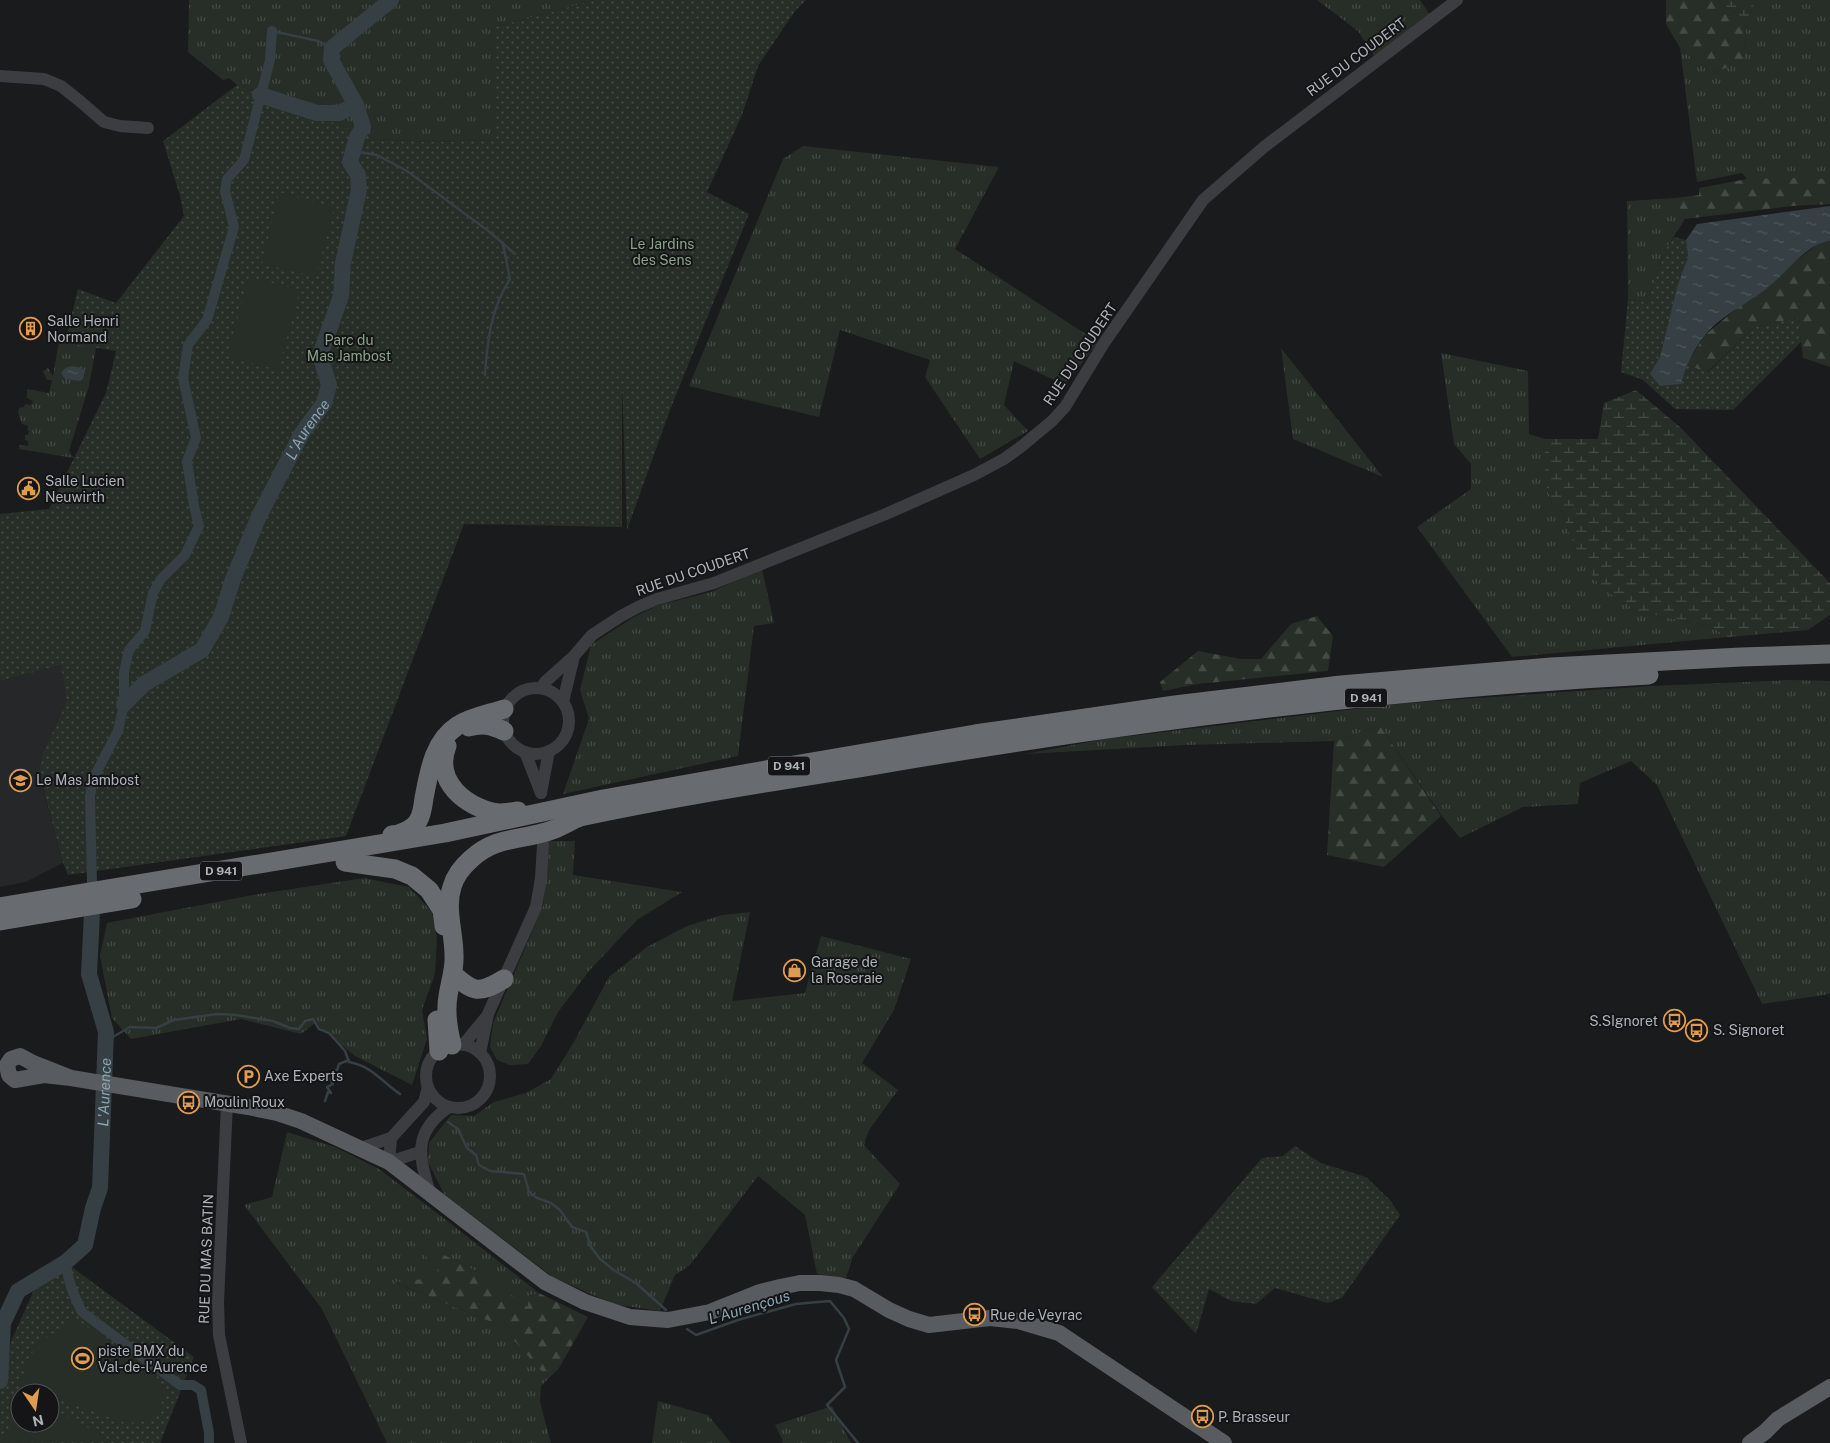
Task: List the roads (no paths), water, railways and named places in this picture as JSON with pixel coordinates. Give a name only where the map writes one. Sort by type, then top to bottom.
[{"type":"highway","name":"D 941","points":[[0,921],[342,857],[603,799],[1002,730],[1175,705],[1341,685],[1541,668],[1830,654]]},
{"type":"highway","name":"D 941","points":[[0,907],[342,857],[455,844],[580,817],[905,760],[1041,738],[1178,719],[1343,700],[1544,682],[1830,667]]},
{"type":"highway","points":[[342,857],[361,841],[400,834],[414,826],[420,820],[435,752],[444,740],[456,727],[470,720],[504,709]]},
{"type":"highway","points":[[504,731],[482,724],[461,731],[449,741],[445,752],[444,771],[452,790],[466,802],[498,812],[521,811],[538,814]]},
{"type":"highway","points":[[451,1047],[446,1013],[453,974],[454,955],[450,907],[452,887],[464,865],[477,853],[496,842],[551,831],[580,817]]},
{"type":"highway","points":[[342,857],[395,869],[412,876],[429,890],[442,910],[445,937],[445,968],[437,1010],[451,1047]]},
{"type":"highway","points":[[453,974],[466,986],[478,990],[490,987],[504,979]]},
{"type":"main road","points":[[3,1059],[9,1061],[20,1056],[27,1069],[227,1103],[277,1113],[302,1121],[389,1162],[545,1282],[584,1302],[626,1316],[668,1320],[710,1312],[780,1286],[820,1283],[839,1285],[854,1290],[895,1313],[929,1326],[990,1318],[1018,1321],[1060,1334],[1224,1443]]},
{"type":"main road","points":[[1750,1443],[1778,1419],[1830,1387]]},
{"type":"main road","points":[[1765,1432],[1783,1426],[1830,1398]]},
{"type":"street","name":"RUE DU COUDERT","points":[[541,688],[545,682],[574,656],[592,635],[638,606],[714,584],[886,514],[1004,460],[1052,421],[1065,407],[1104,343],[1203,200],[1264,147],[1457,0]]},
{"type":"street","points":[[0,76],[44,79],[61,86],[104,122],[120,126],[148,128]]},
{"type":"street","name":"RUE DU COUDERT","points":[[564,702],[574,656]]},
{"type":"street","points":[[541,688],[550,690],[564,702],[568,711],[568,730],[557,746],[541,754],[525,752],[516,748],[508,740],[502,720],[508,701],[515,694],[523,690],[541,688]]},
{"type":"street","points":[[525,752],[540,793],[549,751]]},
{"type":"street","points":[[480,1053],[488,1014],[536,907],[541,878],[543,844]]},
{"type":"street","points":[[451,1047],[472,1048],[480,1053],[488,1066],[490,1075],[489,1085],[485,1094],[469,1106],[449,1107],[440,1103],[432,1096],[426,1077],[427,1067],[432,1058],[451,1047],[488,1014]]},
{"type":"street","points":[[361,1148],[391,1138],[424,1102],[428,1087]]},
{"type":"street","name":"RUE DU MAS BATIN","points":[[227,1103],[218,1318],[219,1335],[241,1443]]},
{"type":"street","points":[[430,1193],[420,1152],[426,1130],[438,1114],[449,1107]]},
{"type":"street","points":[[391,1138],[389,1162],[420,1152]]},
{"type":"water","points":[[1830,206],[1830,241],[1822,243],[1806,252],[1772,284],[1728,314],[1712,328],[1693,352],[1681,384],[1660,386],[1650,374],[1660,357],[1677,287],[1688,257],[1686,240],[1697,224]]},
{"type":"water","points":[[72,366],[82,368],[85,371],[83,379],[80,381],[65,379],[61,373],[66,368]]},
{"type":"waterway","name":"L'Aurence","points":[[124,704],[144,684],[202,650],[221,617],[233,579],[259,516],[302,433],[324,403],[329,385],[320,355],[341,296],[343,263],[359,190],[358,175],[350,162],[357,137],[363,127],[356,105],[331,60],[332,48],[391,0]]},
{"type":"waterway","name":"L'Aurence","points":[[272,31],[318,41],[332,48]]},
{"type":"waterway","name":"L'Aurence","points":[[92,883],[90,796],[94,777],[118,731],[124,704],[124,672],[129,650],[145,631],[153,593],[161,579],[185,555],[199,526],[187,461],[196,438],[183,378],[188,345],[207,320],[234,227],[225,191],[227,179],[244,160],[270,60],[272,31]]},
{"type":"waterway","name":"L'Aurence","points":[[260,95],[317,113],[339,113],[356,105]]},
{"type":"waterway","points":[[353,151],[377,155],[407,171],[491,233],[515,254]]},
{"type":"waterway","points":[[485,375],[487,350],[494,313],[510,279],[503,244]]},
{"type":"waterway","name":"L'Aurence","points":[[0,1381],[3,1323],[18,1291],[66,1262],[85,1245],[93,1208],[100,1188],[106,1032],[89,974],[92,913]]},
{"type":"waterway","points":[[106,1041],[130,1027],[156,1028],[174,1020],[217,1014],[273,1021],[290,1028],[299,1029],[305,1021],[313,1019],[319,1029],[329,1033],[345,1051],[349,1062],[364,1067],[400,1094]]},
{"type":"waterway","points":[[325,1101],[328,1092],[331,1093],[327,1087],[333,1084],[330,1079],[335,1077],[334,1071],[337,1070],[339,1064],[349,1060]]},
{"type":"waterway","name":"L'Aurençous","points":[[448,1122],[458,1129],[467,1148],[476,1155],[479,1165],[490,1171],[524,1174],[529,1192],[537,1198],[551,1203],[560,1210],[572,1227],[586,1232],[591,1247],[600,1259],[615,1271],[636,1283],[666,1310]]},
{"type":"waterway","name":"L'Aurence","points":[[66,1262],[71,1288],[82,1312],[180,1385],[193,1385],[201,1390],[209,1443]]},
{"type":"waterway","name":"L'Aurençous","points":[[687,1329],[696,1335],[738,1320],[796,1304],[830,1301],[844,1318],[849,1329],[836,1360],[845,1387],[827,1405],[858,1443]]},
{"type":"place","name":"Salle Henri Normand","points":[[31,329]]},
{"type":"place","name":"Salle Lucien Neuwirth","points":[[29,489]]},
{"type":"place","name":"Le Mas Jambost","points":[[20,780]]},
{"type":"place","name":"Garage de la Roseraie","points":[[795,970]]},
{"type":"place","name":"S.SIgnoret","points":[[1674,1021]]},
{"type":"place","name":"S. Signoret","points":[[1697,1030]]},
{"type":"place","name":"Axe Experts","points":[[248,1076]]},
{"type":"place","name":"Moulin Roux","points":[[188,1102]]},
{"type":"place","name":"Rue de Veyrac","points":[[974,1315]]},
{"type":"place","name":"piste BMX du Val-de-l'Aurence","points":[[82,1359]]},
{"type":"place","name":"P. Brasseur","points":[[1202,1417]]},
{"type":"park label","name":"Le Jardins des Sens","points":[[662,252]]},
{"type":"park label","name":"Parc du Mas Jambost","points":[[349,348]]}]
